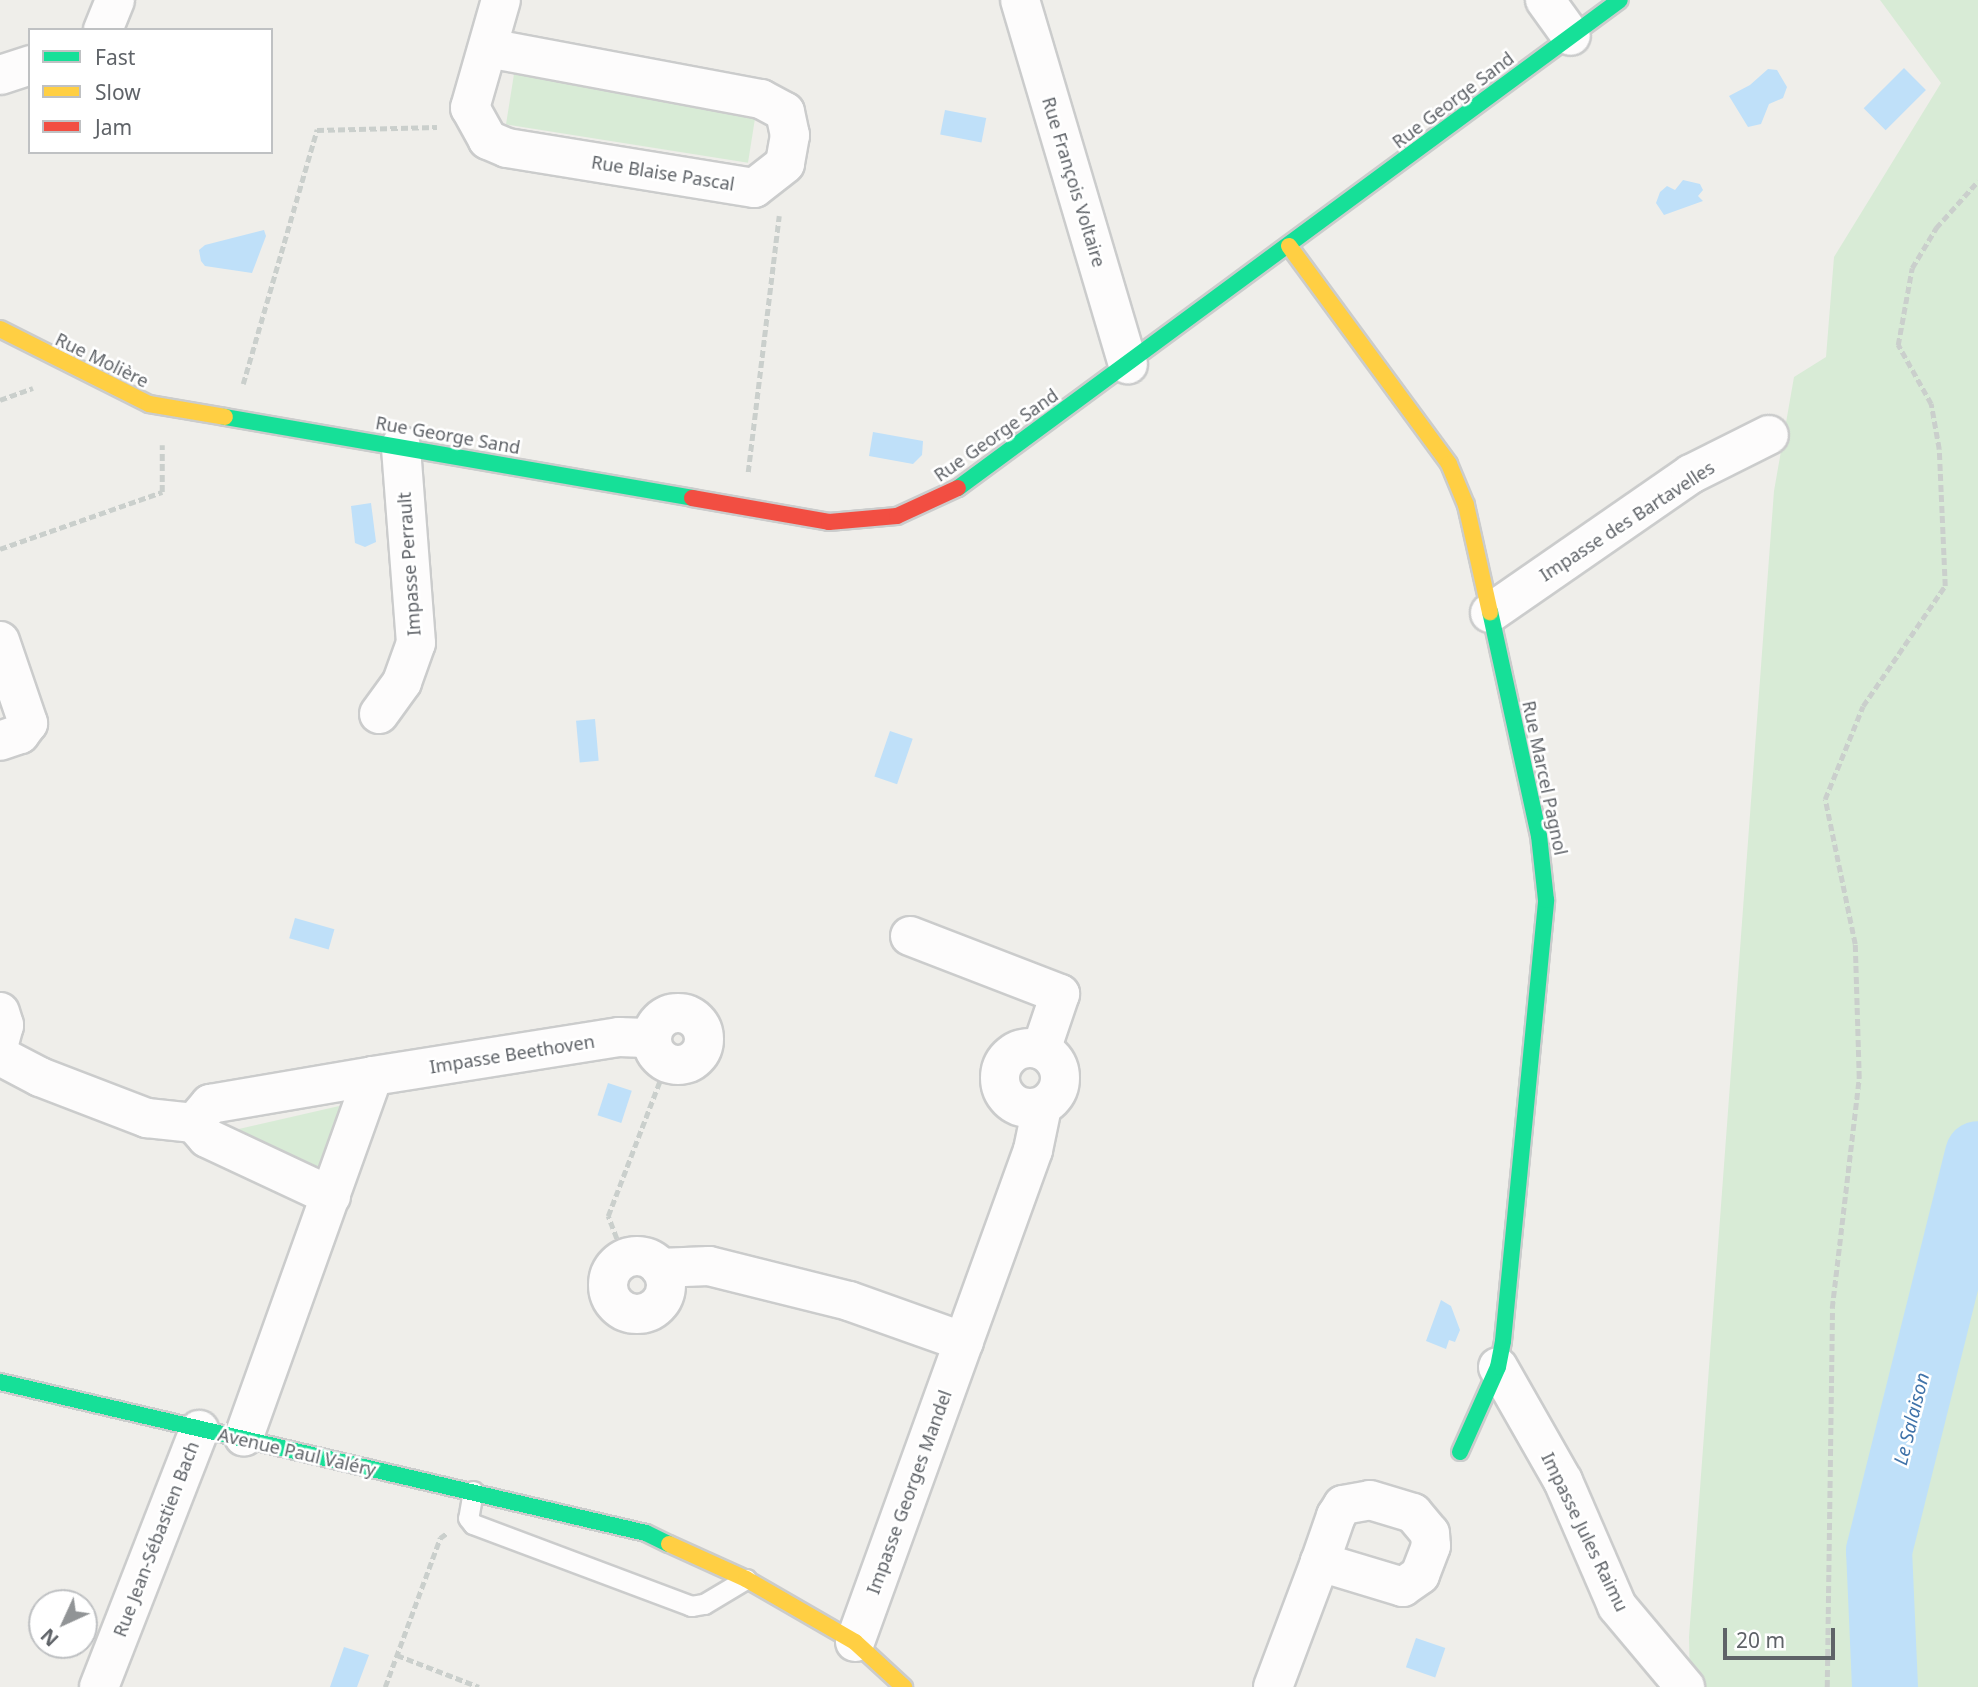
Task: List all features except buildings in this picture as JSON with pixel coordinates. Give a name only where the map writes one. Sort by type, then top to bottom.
[{"type":"street","points":[[104,28],[115,0]]},
{"type":"street","points":[[476,125],[470,108],[501,0]]},
{"type":"street","name":"Rue François Voltaire","points":[[1020,0],[1128,364]]},
{"type":"street","points":[[1545,0],[1571,36]]},
{"type":"street","name":"Rue George Sand","points":[[233,418],[841,522],[897,516],[928,506],[1128,364],[1620,0]]},
{"type":"street","points":[[488,48],[761,99],[785,113],[790,135],[785,164]]},
{"type":"street","points":[[0,75],[28,66]]},
{"type":"street","name":"Rue Blaise Pascal","points":[[476,125],[488,140],[507,148],[754,188],[785,164]]},
{"type":"street","name":"Rue Marcel Pagnol","points":[[1289,246],[1449,464],[1466,505],[1539,836],[1546,900],[1498,1367],[1460,1452]]},
{"type":"street","name":"Rue Molière","points":[[0,329],[136,400],[233,418]]},
{"type":"street","name":"Impasse des Bartavelles","points":[[1490,613],[1691,474],[1769,435]]},
{"type":"street","name":"Impasse Perrault","points":[[379,714],[402,682],[415,643],[401,446]]},
{"type":"street","points":[[0,641],[28,723],[20,734],[0,741]]},
{"type":"street","points":[[910,936],[1060,995],[1041,1050],[1012,1053],[999,1079],[1013,1104],[1042,1107]]},
{"type":"street","points":[[0,1012],[4,1025],[0,1040]]},
{"type":"street","name":"Impasse Beethoven","points":[[194,1123],[210,1104],[619,1037],[659,1051]]},
{"type":"street","name":"Impasse Georges Mandel","points":[[855,1642],[1033,1150],[1042,1107],[1051,1101],[1060,1083],[1056,1063],[1041,1050]]},
{"type":"street","points":[[0,1056],[40,1077],[147,1118],[194,1123],[207,1138],[331,1196]]},
{"type":"street","points":[[244,1437],[373,1076]]},
{"type":"street","points":[[642,1263],[709,1266],[849,1301],[964,1342]]},
{"type":"street","name":"Impasse Jules Raimu","points":[[1498,1367],[1563,1481],[1617,1606],[1685,1687]]},
{"type":"street","name":"Avenue Paul Valéry","points":[[0,1382],[199,1430],[244,1437],[646,1534],[746,1579],[855,1642],[904,1687]]},
{"type":"street","name":"Rue Jean-Sébastien Bach","points":[[99,1687],[199,1430]]},
{"type":"street","points":[[1273,1687],[1320,1562]]},
{"type":"lane","points":[[473,1491],[468,1518],[691,1606],[704,1604],[746,1579]]},
{"type":"path","points":[[233,418],[317,131],[476,125]]},
{"type":"path","points":[[743,507],[785,164]]},
{"type":"path","points":[[1827,1687],[1832,1308],[1858,1078],[1855,944],[1825,799],[1863,706],[1945,586],[1940,449],[1931,404],[1898,345],[1912,268],[1936,228],[1978,181]]},
{"type":"path","points":[[0,549],[162,492],[162,406]]},
{"type":"path","points":[[642,1263],[608,1216],[659,1051]]},
{"type":"path","points":[[385,1687],[440,1538],[468,1518]]},
{"type":"path","points":[[397,1656],[480,1687]]},
{"type":"green space","points":[[1880,0],[1978,0],[1978,1687],[1690,1687],[1689,1637],[1774,491],[1794,377],[1826,357],[1834,257],[1941,83]]},
{"type":"green space","points":[[514,74],[756,112],[748,163],[506,124]]},
{"type":"green space","points":[[348,1104],[321,1169],[226,1132]]},
{"type":"water","points":[[1904,68],[1926,90],[1886,130],[1864,108]]},
{"type":"water","points":[[1768,69],[1777,70],[1787,87],[1783,98],[1769,104],[1761,124],[1748,127],[1729,96],[1750,85]]},
{"type":"water","points":[[945,110],[986,118],[981,143],[940,135]]},
{"type":"water","points":[[1683,180],[1700,184],[1703,190],[1698,196],[1703,201],[1664,215],[1656,203],[1660,192],[1667,186],[1675,190]]},
{"type":"water","points":[[264,230],[266,236],[252,273],[205,266],[201,261],[199,250],[205,245]]},
{"type":"water","points":[[873,432],[923,441],[922,455],[913,464],[869,456]]},
{"type":"water","points":[[371,503],[376,542],[365,547],[355,543],[351,506]]},
{"type":"water","points":[[595,719],[599,761],[580,762],[576,721]]},
{"type":"water","points":[[890,731],[913,739],[897,784],[874,776]]},
{"type":"water","points":[[295,918],[334,929],[329,949],[289,938]]},
{"type":"water","points":[[608,1083],[632,1091],[621,1123],[597,1115]]},
{"type":"water","points":[[1441,1300],[1451,1306],[1460,1330],[1455,1342],[1449,1340],[1446,1349],[1426,1341]]},
{"type":"water","points":[[1416,1638],[1445,1648],[1435,1677],[1406,1667]]},
{"type":"water","points":[[344,1647],[369,1655],[357,1687],[330,1687]]},
{"type":"waterway","name":"Le Salaison","points":[[1885,1687],[1879,1551],[1978,1154]]},
{"type":"traffic: fast","points":[[958,488],[1620,0]]},
{"type":"traffic: fast","points":[[225,417],[692,498]]},
{"type":"traffic: fast","points":[[1460,1452],[1498,1367],[1503,1341],[1546,900],[1539,836],[1490,612]]},
{"type":"traffic: fast","points":[[0,1382],[646,1533],[669,1544]]},
{"type":"traffic: slow","points":[[1289,246],[1449,464],[1466,505],[1490,612]]},
{"type":"traffic: slow","points":[[0,329],[149,404],[225,417]]},
{"type":"traffic: slow","points":[[669,1544],[746,1579],[855,1642],[904,1687]]},
{"type":"traffic: jam","points":[[692,498],[829,522],[897,516],[958,488]]}]
